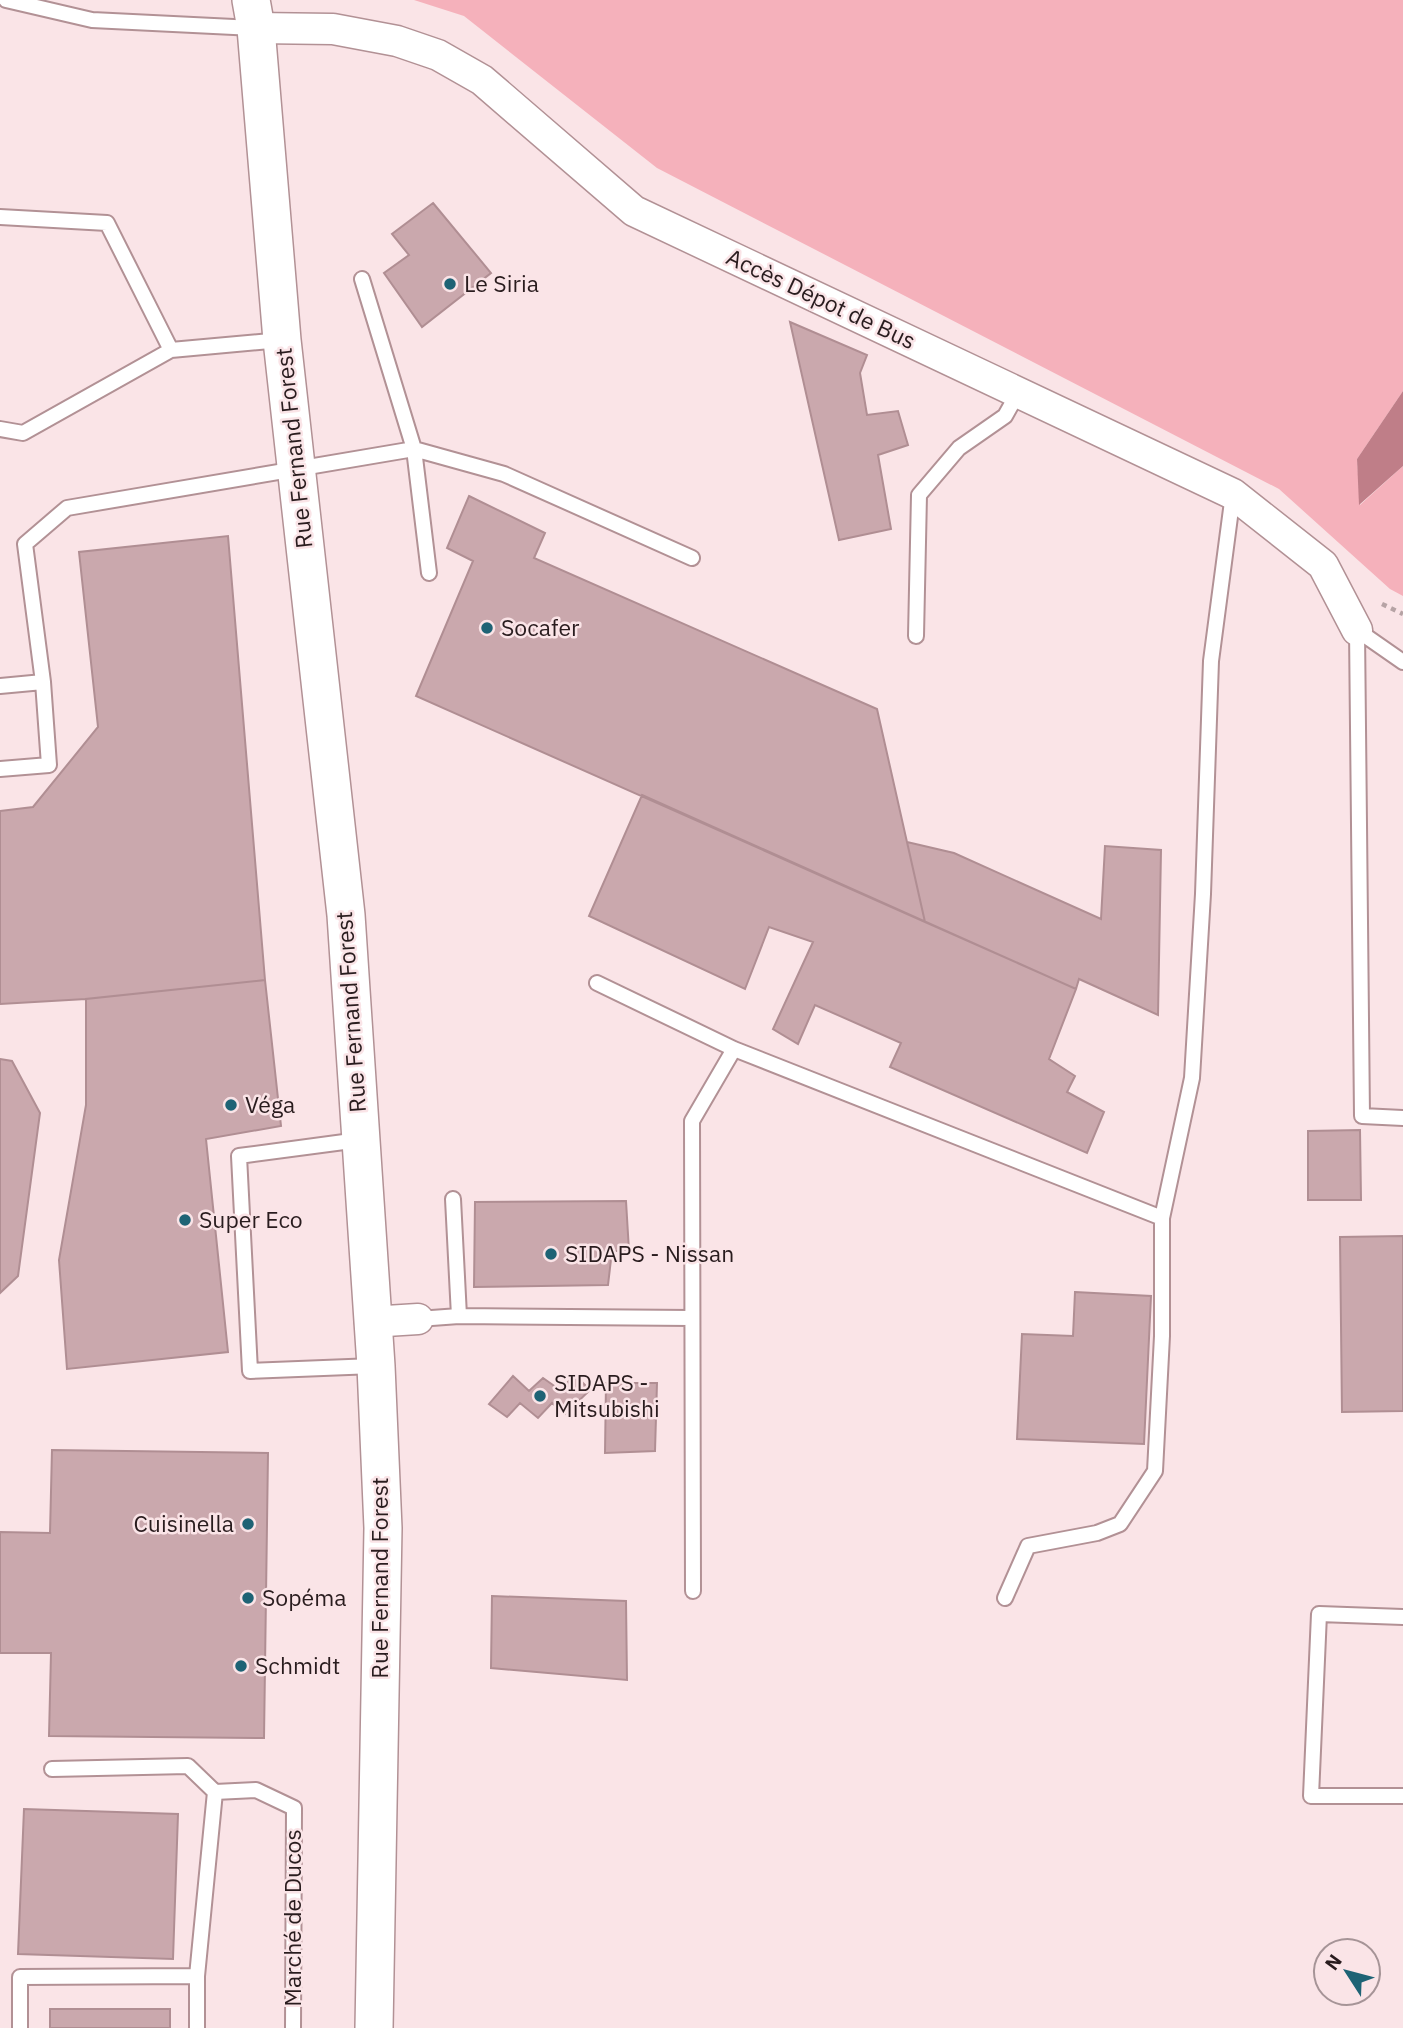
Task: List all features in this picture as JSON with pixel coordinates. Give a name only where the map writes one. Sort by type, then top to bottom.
[{"type":"street","name":"Rue Fernand Forest","points":[[254,14],[282,340],[346,915],[370,1322],[376,1366],[383,1528],[374,2028]]},
{"type":"street","name":"Accès Dépot de Bus","points":[[254,14],[397,41],[438,55],[482,80],[634,211],[1233,494],[1323,565],[1357,630]]},
{"type":"street","points":[[370,1322],[418,1319]]},
{"type":"lane","points":[[6,0],[92,20],[254,14]]},
{"type":"lane","points":[[0,217],[107,223],[171,350]]},
{"type":"lane","points":[[362,279],[414,449],[429,573]]},
{"type":"lane","points":[[0,429],[23,433],[171,350],[282,340]]},
{"type":"lane","points":[[916,636],[919,495],[959,448],[1005,416],[1018,393]]},
{"type":"lane","points":[[0,769],[49,765],[43,682],[25,544],[67,508],[295,466],[414,449],[504,474],[692,558]]},
{"type":"lane","points":[[1005,1598],[1028,1546],[1097,1533],[1120,1524],[1155,1471],[1162,1336],[1162,1218],[1192,1078],[1203,894],[1211,661],[1233,494]]},
{"type":"lane","points":[[1357,630],[1403,662]]},
{"type":"lane","points":[[1357,630],[1362,1116],[1403,1118]]},
{"type":"lane","points":[[0,686],[43,682]]},
{"type":"lane","points":[[597,983],[734,1049],[1162,1218]]},
{"type":"lane","points":[[693,1591],[692,1121],[734,1049]]},
{"type":"lane","points":[[359,1140],[239,1156],[250,1371],[376,1366]]},
{"type":"lane","points":[[453,1199],[460,1316]]},
{"type":"lane","points":[[418,1319],[460,1316],[691,1318]]},
{"type":"lane","points":[[1403,1617],[1319,1614],[1311,1796],[1403,1796]]},
{"type":"lane","points":[[51,1769],[188,1766],[215,1792],[197,1976],[197,2028]]},
{"type":"lane","name":"Marché de Ducos","points":[[215,1792],[256,1790],[294,1808],[293,2028]]},
{"type":"lane","points":[[19,2028],[20,1977],[197,1976]]},
{"type":"shaded area","points":[[414,0],[1403,0],[1403,391],[1357,459],[1360,505],[1403,466],[1403,596],[1390,589],[1279,489],[657,168],[464,16]]},
{"type":"shaded area","points":[[1403,391],[1403,466],[1359,505],[1357,459]]},
{"type":"building","points":[[433,203],[491,273],[422,327],[384,273],[409,255],[392,234]]},
{"type":"building","points":[[790,322],[867,355],[860,373],[867,415],[898,411],[908,445],[878,455],[891,529],[839,540]]},
{"type":"building","points":[[469,496],[545,533],[534,558],[877,709],[925,922],[416,696],[473,561],[447,548]]},
{"type":"building","points":[[228,536],[265,980],[86,999],[0,1004],[0,811],[33,807],[98,727],[79,552]]},
{"type":"building","points":[[642,795],[1076,989],[1049,1059],[1075,1076],[1067,1092],[1104,1112],[1087,1153],[890,1067],[901,1043],[815,1005],[798,1044],[773,1029],[813,942],[769,927],[745,989],[589,916]]},
{"type":"building","points":[[907,842],[954,853],[1101,919],[1105,846],[1161,850],[1158,1015],[1079,979],[1076,989],[925,922]]},
{"type":"building","points":[[265,980],[281,1126],[206,1139],[228,1352],[67,1369],[59,1260],[86,1105],[86,999]]},
{"type":"building","points":[[0,1059],[12,1061],[40,1113],[18,1276],[0,1293]]},
{"type":"building","points":[[1360,1130],[1361,1200],[1308,1200],[1308,1131]]},
{"type":"building","points":[[626,1201],[629,1251],[612,1251],[608,1285],[474,1287],[475,1202]]},
{"type":"building","points":[[1403,1236],[1403,1411],[1342,1412],[1340,1237]]},
{"type":"building","points":[[1075,1292],[1151,1296],[1144,1444],[1017,1439],[1022,1334],[1073,1336]]},
{"type":"building","points":[[575,1375],[590,1390],[565,1414],[552,1403],[538,1418],[520,1403],[507,1417],[489,1404],[513,1376],[529,1391],[543,1378],[560,1390]]},
{"type":"building","points":[[606,1383],[657,1383],[655,1451],[605,1453]]},
{"type":"building","points":[[52,1450],[268,1453],[264,1738],[49,1736],[51,1653],[0,1653],[0,1532],[50,1533]]},
{"type":"building","points":[[492,1596],[626,1601],[627,1680],[491,1668]]},
{"type":"building","points":[[24,1809],[178,1814],[173,1959],[18,1954]]},
{"type":"building","points":[[50,2009],[170,2009],[170,2028],[50,2028]]},
{"type":"place","name":"Le Siria","points":[[450,284]]},
{"type":"place","name":"Socafer","points":[[487,628]]},
{"type":"place","name":"Véga","points":[[231,1105]]},
{"type":"place","name":"Super Eco","points":[[185,1220]]},
{"type":"place","name":"SIDAPS - Nissan","points":[[551,1254]]},
{"type":"place","name":"SIDAPS - Mitsubishi","points":[[540,1396]]},
{"type":"place","name":"Cuisinella","points":[[248,1524]]},
{"type":"place","name":"Sopéma","points":[[248,1598]]},
{"type":"place","name":"Schmidt","points":[[241,1666]]}]
